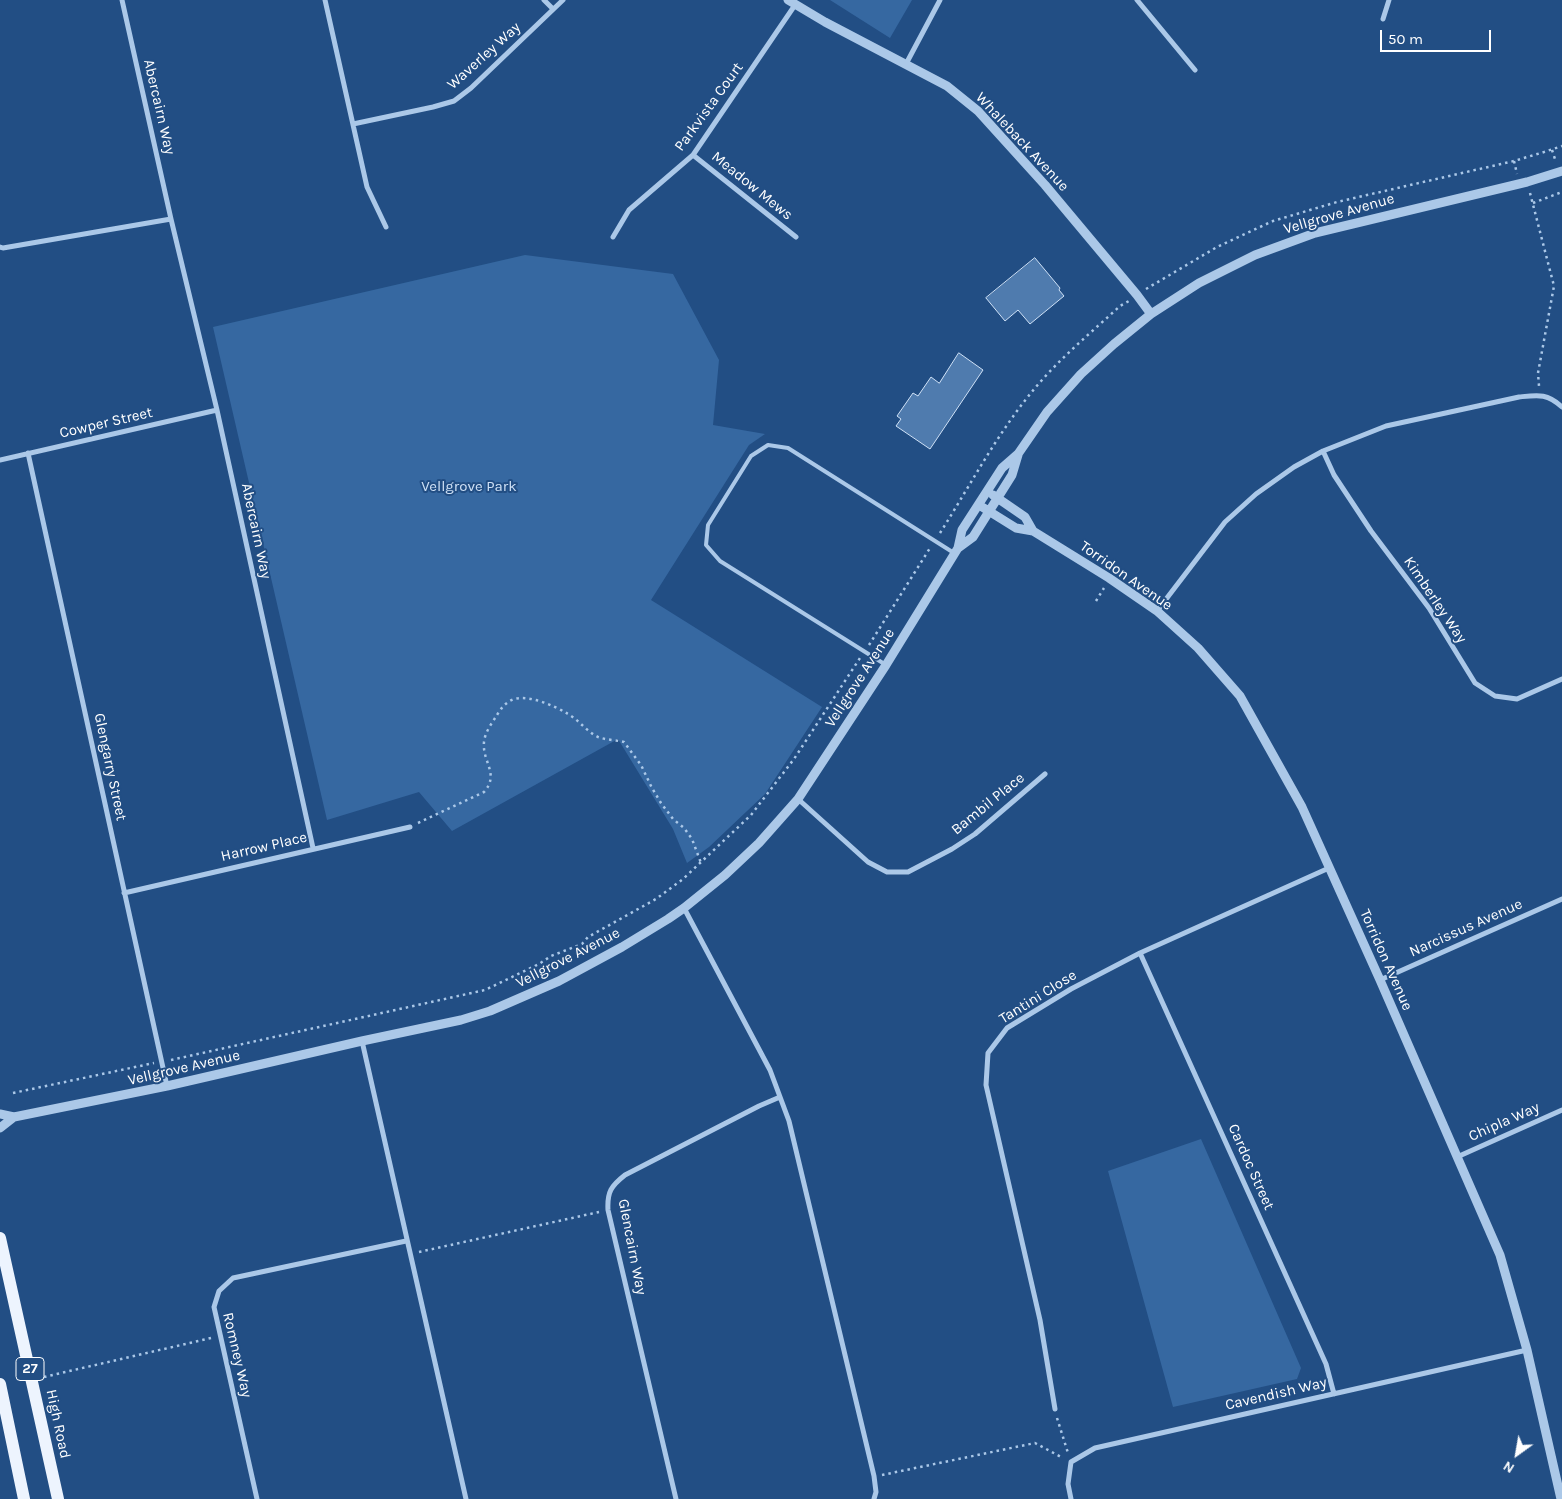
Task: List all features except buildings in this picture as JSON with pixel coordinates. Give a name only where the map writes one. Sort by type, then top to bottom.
[{"type":"main road","name":"High Road","points":[[0,1238],[58,1499]]},
{"type":"main road","name":"27","points":[[0,1384],[24,1499]]},
{"type":"street","name":"Abercairn Way","points":[[122,0],[171,219],[217,410],[313,848]]},
{"type":"street","points":[[325,0],[367,187],[386,227]]},
{"type":"street","points":[[544,0],[553,9]]},
{"type":"street","name":"Waverley Way","points":[[353,124],[454,101],[471,88],[563,0]]},
{"type":"street","points":[[906,64],[940,0]]},
{"type":"street","points":[[1137,0],[1195,70]]},
{"type":"street","points":[[1384,19],[1389,0]]},
{"type":"street","name":"Whaleback Avenue","points":[[792,3],[947,86],[978,111],[1045,184],[1137,295],[1150,314]]},
{"type":"street","name":"Parkvista Court","points":[[613,237],[629,210],[694,154],[792,3]]},
{"type":"street","name":"Meadow Mews","points":[[694,154],[796,236]]},
{"type":"street","name":"Vellgrove Avenue","points":[[0,1128],[14,1118],[167,1086],[461,1020],[490,1011],[559,980],[622,947],[684,908],[725,875],[759,843],[798,799],[886,665],[956,550],[962,530],[1002,468],[1018,454],[1047,412],[1081,374],[1150,314],[1200,283],[1255,255],[1314,232],[1527,182],[1562,171]]},
{"type":"street","points":[[0,246],[3,248],[171,219]]},
{"type":"street","points":[[1157,611],[1225,522],[1256,494],[1294,466],[1323,451],[1386,426],[1519,397],[1539,395],[1553,399],[1562,407]]},
{"type":"street","name":"Cowper Street","points":[[0,460],[217,410]]},
{"type":"street","name":"Kimberley Way","points":[[1323,451],[1334,475],[1365,523],[1430,608],[1475,683],[1496,696],[1517,699],[1562,679]]},
{"type":"street","name":"Glengarry Street","points":[[28,453],[167,1086]]},
{"type":"street","name":"Vellgrove Avenue","points":[[956,550],[973,537],[1012,476],[1018,454]]},
{"type":"street","name":"Torridon Avenue","points":[[987,491],[1025,517],[1033,531]]},
{"type":"street","name":"Torridon Avenue","points":[[978,505],[1016,528],[1033,531],[1109,578],[1157,611],[1198,648],[1240,696],[1302,807],[1500,1255],[1527,1350],[1561,1499]]},
{"type":"street","name":"Bambil Place","points":[[798,799],[868,862],[887,872],[908,872],[952,849],[975,834],[1044,774]]},
{"type":"street","name":"Harrow Place","points":[[124,893],[410,827]]},
{"type":"street","name":"Tantini Close","points":[[1055,1409],[1040,1320],[986,1085],[988,1053],[1007,1028],[1071,989],[1140,953],[1329,868]]},
{"type":"street","name":"Narcissus Avenue","points":[[1380,980],[1562,899]]},
{"type":"street","points":[[684,908],[770,1070],[789,1120],[874,1476],[876,1492],[874,1499]]},
{"type":"street","name":"Cardoc Street","points":[[1140,953],[1326,1364],[1334,1394]]},
{"type":"street","points":[[362,1041],[466,1499]]},
{"type":"street","name":"Glencairn Way","points":[[676,1499],[608,1210],[607,1199],[609,1191],[615,1182],[625,1175],[780,1097]]},
{"type":"street","name":"Chipla Way","points":[[1457,1157],[1562,1110]]},
{"type":"street","name":"Vellgrove Avenue","points":[[0,1114],[14,1118]]},
{"type":"street","name":"Romney Way","points":[[257,1499],[214,1307],[219,1291],[233,1278],[406,1241]]},
{"type":"street","name":"Cavendish Way","points":[[1071,1462],[1095,1448],[1527,1350]]},
{"type":"street","points":[[1071,1462],[1068,1484],[1071,1499]]},
{"type":"lane","points":[[886,665],[720,561],[706,545],[708,524],[712,517],[751,456],[768,445],[788,448],[934,541],[956,550]]},
{"type":"path","points":[[13,1093],[485,990],[540,964],[551,956],[582,944],[588,937],[656,899],[683,879],[751,815],[794,759],[1014,416],[1041,381],[1067,354],[1120,306],[1217,247],[1273,221],[1337,202],[1514,160],[1562,146]]},
{"type":"path","points":[[1527,182],[1554,286],[1538,373],[1539,395]]},
{"type":"path","points":[[1532,203],[1562,192]]},
{"type":"path","points":[[1096,601],[1109,578]]},
{"type":"path","points":[[410,827],[484,792],[489,787],[492,780],[484,752],[484,740],[488,729],[502,708],[510,700],[522,697],[535,699],[568,714],[600,738],[624,742],[641,765],[652,788],[673,819],[684,828],[692,839],[701,863]]},
{"type":"path","points":[[410,1254],[608,1210]]},
{"type":"path","points":[[48,1376],[220,1336]]},
{"type":"path","points":[[1055,1409],[1059,1429],[1071,1462]]},
{"type":"path","points":[[874,1476],[1035,1444],[1071,1462]]},
{"type":"green space","points":[[830,0],[912,0],[890,38]]},
{"type":"green space","name":"Vellgrove Park","points":[[525,255],[673,274],[719,360],[713,425],[765,434],[749,445],[651,600],[822,707],[765,794],[709,847],[687,863],[673,829],[618,739],[452,831],[419,792],[327,820],[213,327]]},
{"type":"green space","points":[[1201,1139],[1301,1368],[1297,1379],[1173,1407],[1108,1171]]}]
